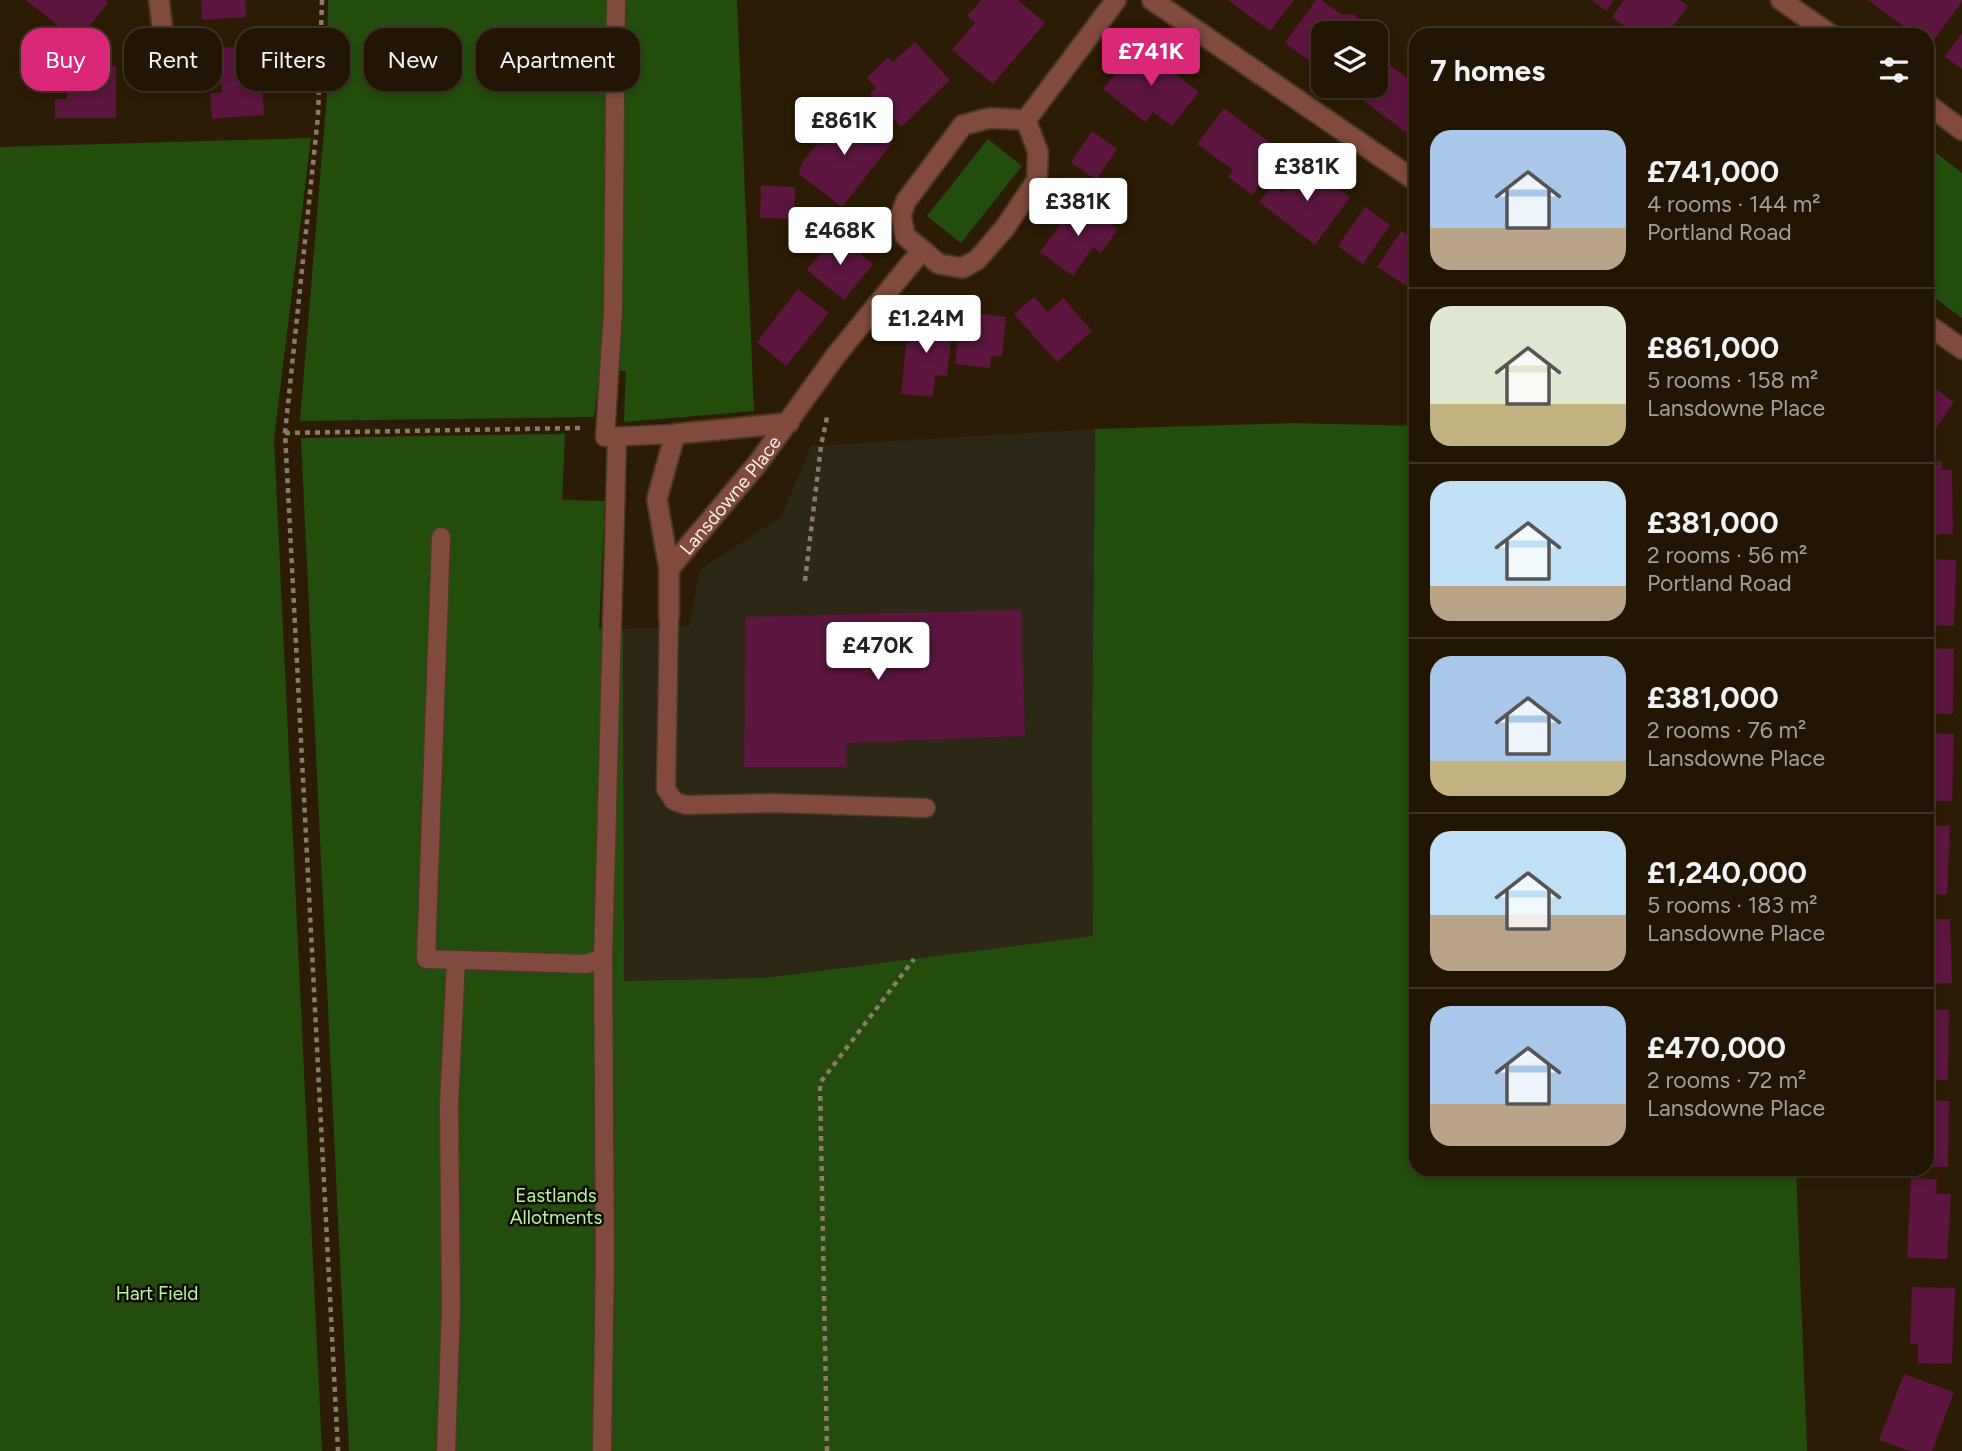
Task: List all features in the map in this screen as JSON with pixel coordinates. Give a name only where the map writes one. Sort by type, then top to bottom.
[{"type":"street","points":[[159,0],[162,28]]},
{"type":"street","points":[[1026,120],[1116,0]]},
{"type":"street","points":[[1152,0],[1409,176]]},
{"type":"street","points":[[1782,0],[1821,28]]},
{"type":"street","points":[[1934,109],[1962,130]]},
{"type":"street","points":[[990,118],[1026,120],[1038,152],[1037,180],[978,260],[962,268],[939,264],[905,236],[901,215],[906,201],[963,125],[990,118]]},
{"type":"street","name":"Lansdowne Place","points":[[669,569],[789,423],[837,355],[922,250]]},
{"type":"street","points":[[1934,329],[1962,349]]},
{"type":"street","name":"Lansdowne Place","points":[[669,617],[669,569],[657,499],[676,434],[789,423]]},
{"type":"lane","points":[[602,1451],[605,1257],[603,957],[616,0]]},
{"type":"lane","points":[[611,432],[676,434]]},
{"type":"lane","points":[[441,537],[426,960],[587,964],[603,957]]},
{"type":"lane","points":[[669,617],[666,789],[674,801],[686,805],[773,803],[926,808]]},
{"type":"lane","points":[[446,1451],[451,1308],[449,1105],[456,960]]},
{"type":"path","points":[[322,0],[318,116],[285,433],[338,1451]]},
{"type":"path","points":[[805,581],[825,420],[833,409]]},
{"type":"path","points":[[285,433],[611,432]]},
{"type":"path","points":[[827,1451],[820,1083],[914,959]]},
{"type":"shaded area","points":[[1095,429],[1093,936],[764,978],[624,981],[623,629],[689,626],[700,570],[781,517],[811,446]]},
{"type":"green space","points":[[328,0],[737,0],[754,411],[624,422],[626,371],[600,371],[594,417],[300,421],[327,91],[350,91],[350,28],[328,28]]},
{"type":"green space","name":"Hart Field","points":[[311,138],[274,439],[322,1451],[0,1451],[0,147]]},
{"type":"green space","points":[[988,139],[1022,166],[961,243],[927,216]]},
{"type":"green space","points":[[1934,151],[1962,173],[1962,318],[1934,297]]},
{"type":"green space","name":"Eastlands Allotments","points":[[1293,423],[1409,426],[1409,1176],[1796,1176],[1807,1451],[349,1451],[301,438],[565,434],[562,500],[605,501],[599,629],[623,629],[624,981],[764,978],[1093,936],[1095,429]]},
{"type":"building","points":[[26,0],[105,0],[108,3],[88,28],[61,28]]},
{"type":"building","points":[[201,0],[245,0],[246,17],[202,20]]},
{"type":"building","points":[[981,0],[1018,0],[1045,23],[993,84],[952,50],[975,23],[967,16]]},
{"type":"building","points":[[1228,0],[1294,0],[1270,31]]},
{"type":"building","points":[[1316,0],[1321,0],[1342,15],[1353,14],[1359,21],[1311,21],[1311,62],[1285,43]]},
{"type":"building","points":[[1592,0],[1614,0],[1606,11]]},
{"type":"building","points":[[1624,0],[1680,0],[1688,6],[1671,28],[1627,28],[1612,17]]},
{"type":"building","points":[[1868,0],[1962,0],[1934,40],[1934,28],[1906,28]]},
{"type":"building","points":[[1962,33],[1962,69],[1945,57]]},
{"type":"building","points":[[915,42],[950,80],[901,127],[870,94],[876,88],[867,78],[888,57],[893,62]]},
{"type":"building","points":[[1139,45],[1199,92],[1172,126],[1153,112],[1145,122],[1103,89]]},
{"type":"building","points":[[236,47],[236,91],[263,91],[264,115],[212,119],[210,93],[222,93],[222,48]]},
{"type":"building","points":[[1388,64],[1409,79],[1407,133],[1360,98],[1388,98]]},
{"type":"building","points":[[110,66],[116,66],[116,118],[55,118],[55,99],[67,99],[67,91],[110,91]]},
{"type":"building","points":[[846,107],[892,143],[842,207],[799,174],[801,164]]},
{"type":"building","points":[[1224,108],[1274,146],[1269,151],[1280,159],[1252,195],[1228,177],[1233,170],[1197,144]]},
{"type":"building","points":[[1092,131],[1117,149],[1096,180],[1071,162]]},
{"type":"building","points":[[1305,162],[1350,197],[1315,245],[1259,202],[1273,185],[1282,192]]},
{"type":"building","points":[[761,186],[795,187],[794,219],[760,218]]},
{"type":"building","points":[[1077,201],[1118,229],[1101,253],[1093,247],[1073,276],[1040,252]]},
{"type":"building","points":[[1365,207],[1390,225],[1363,264],[1338,246]]},
{"type":"building","points":[[1401,231],[1409,236],[1409,280],[1405,285],[1377,267]]},
{"type":"building","points":[[836,235],[873,264],[844,300],[807,270]]},
{"type":"building","points":[[798,289],[829,313],[786,366],[757,342]]},
{"type":"building","points":[[1034,297],[1048,312],[1063,298],[1092,331],[1057,362],[1014,314]]},
{"type":"building","points":[[961,311],[1006,317],[1002,357],[991,356],[990,368],[955,364]]},
{"type":"building","points":[[909,317],[953,322],[947,376],[935,375],[933,397],[901,394]]},
{"type":"building","points":[[1934,388],[1954,402],[1934,431]]},
{"type":"building","points":[[1934,461],[1942,461],[1942,470],[1952,470],[1953,534],[1934,535]]},
{"type":"building","points":[[1934,559],[1956,560],[1954,626],[1934,625]]},
{"type":"building","points":[[1021,610],[1025,736],[845,743],[847,767],[744,767],[746,617]]},
{"type":"building","points":[[1934,648],[1954,649],[1953,714],[1934,714]]},
{"type":"building","points":[[1934,733],[1954,734],[1952,801],[1934,801]]},
{"type":"building","points":[[1934,825],[1950,826],[1947,895],[1934,894]]},
{"type":"building","points":[[1934,919],[1950,919],[1952,983],[1934,984]]},
{"type":"building","points":[[1934,1010],[1949,1010],[1948,1080],[1934,1080]]},
{"type":"building","points":[[1934,1100],[1949,1101],[1948,1167],[1934,1167]]},
{"type":"building","points":[[1911,1178],[1937,1179],[1936,1194],[1951,1194],[1947,1259],[1907,1258]]},
{"type":"building","points":[[1912,1287],[1955,1288],[1952,1364],[1918,1363],[1918,1344],[1910,1343]]},
{"type":"building","points":[[1904,1374],[1954,1392],[1932,1451],[1910,1451],[1879,1440]]}]
